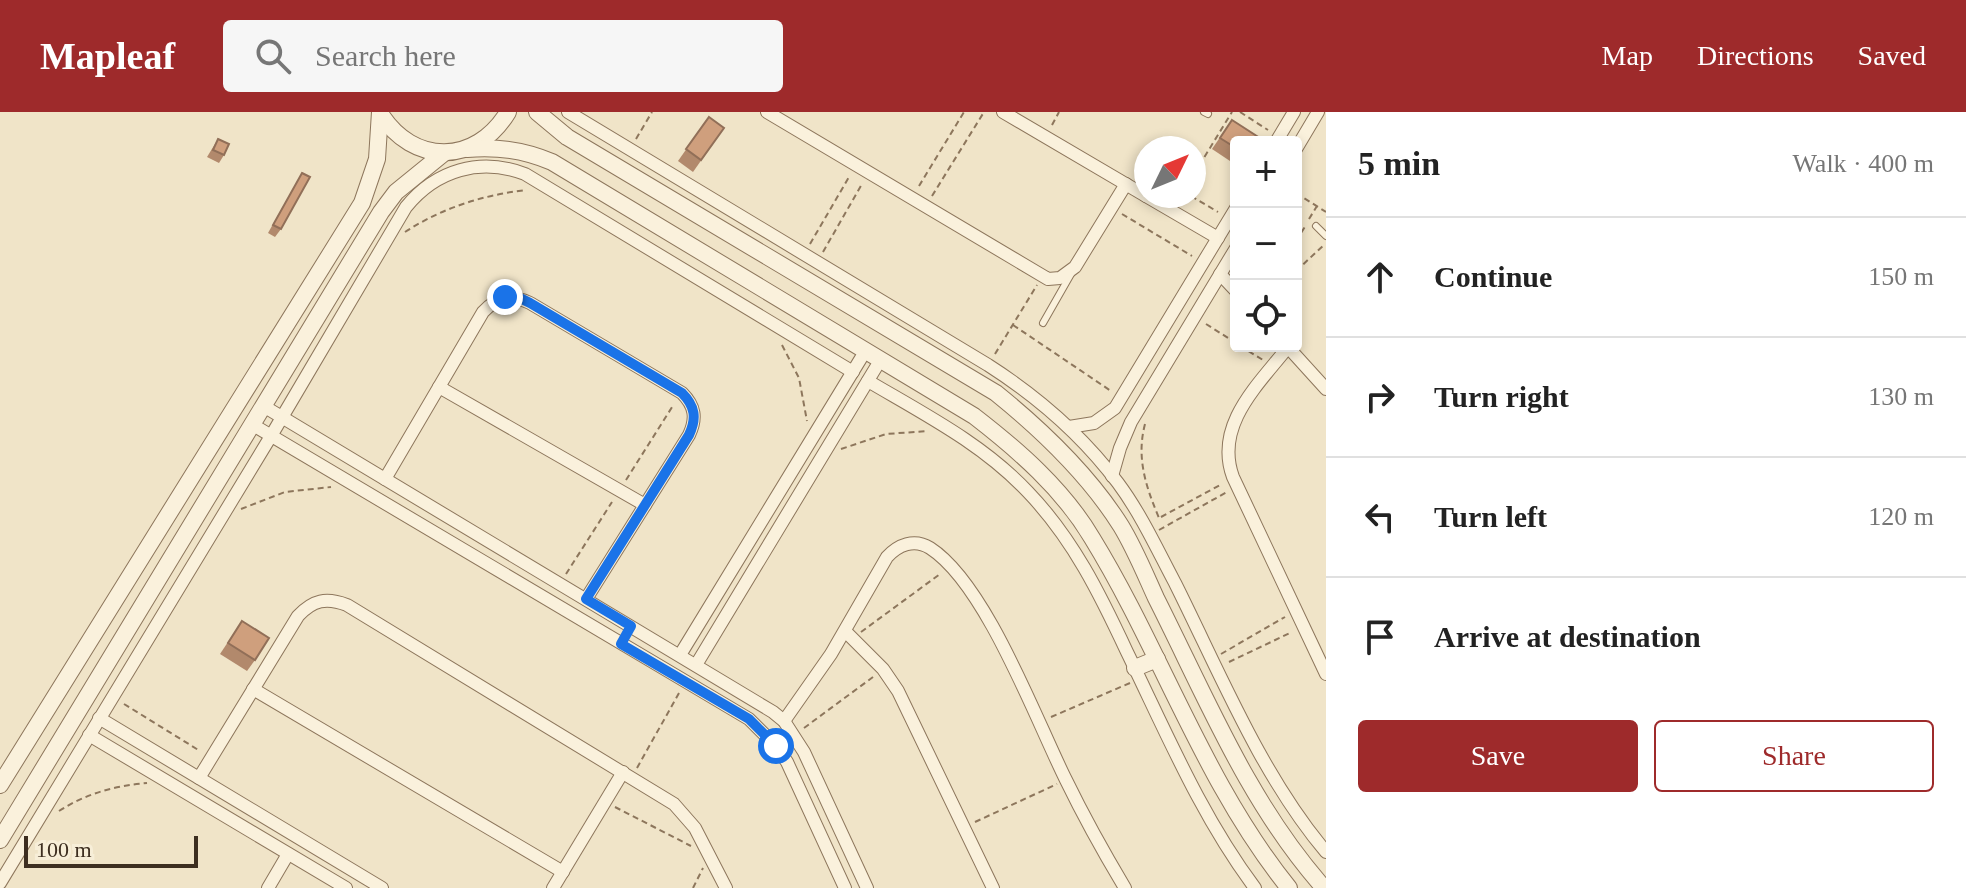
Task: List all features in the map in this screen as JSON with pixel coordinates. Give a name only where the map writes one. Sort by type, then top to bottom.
[{"type":"street","points":[[380,112],[394,131],[413,145],[444,153],[502,148],[536,155],[552,162],[881,359],[985,425],[1018,452],[1058,492],[1092,537],[1235,810],[1289,888]]},
{"type":"street","points":[[0,785],[362,203],[377,159],[380,112]]},
{"type":"street","points":[[467,149],[491,135],[508,112]]},
{"type":"street","points":[[537,112],[567,137],[996,393],[1030,421],[1079,472],[1121,527],[1263,807],[1324,888]]},
{"type":"street","points":[[568,112],[988,365],[1030,394],[1069,427],[1112,476],[1150,535],[1275,780],[1326,852]]},
{"type":"street","points":[[767,112],[1042,277],[1060,278],[1075,267],[1126,184]]},
{"type":"street","points":[[1003,112],[1026,118],[1045,137],[1134,189]]},
{"type":"street","points":[[1280,136],[1294,112]]},
{"type":"street","points":[[1302,139],[1318,112]]},
{"type":"street","points":[[0,840],[381,212],[396,192],[444,153]]},
{"type":"street","points":[[0,883],[381,249],[414,197],[433,181],[479,166],[502,167],[525,174],[853,372]]},
{"type":"street","points":[[1167,208],[1218,238]]},
{"type":"street","points":[[1069,427],[1082,426],[1106,417],[1122,398],[1230,219]]},
{"type":"street","points":[[1112,476],[1131,422],[1230,258]]},
{"type":"street","points":[[1220,274],[1230,285]]},
{"type":"street","points":[[385,479],[483,312],[492,302],[505,297],[518,297],[530,303],[682,393],[695,412],[694,424],[586,599]]},
{"type":"street","points":[[680,655],[866,350]]},
{"type":"street","points":[[1283,352],[1239,412],[1229,433],[1227,455],[1236,481],[1326,674]]},
{"type":"street","points":[[1292,352],[1326,389]]},
{"type":"street","points":[[696,665],[881,359]]},
{"type":"street","points":[[868,381],[967,439],[1027,490],[1076,552],[1096,586],[1216,832],[1255,888]]},
{"type":"street","points":[[439,387],[645,505]]},
{"type":"street","points":[[265,407],[760,702],[784,721],[794,735],[867,888]]},
{"type":"street","points":[[253,425],[749,719],[787,762],[845,888]]},
{"type":"street","points":[[1058,492],[1079,472]]},
{"type":"street","points":[[784,721],[849,634],[887,557],[895,548],[906,544],[918,543],[929,547],[951,567],[981,608],[1066,779],[1125,888]]},
{"type":"street","points":[[199,778],[298,616],[307,606],[320,600],[334,600],[674,804],[685,815],[726,888]]},
{"type":"street","points":[[621,644],[631,626]]},
{"type":"street","points":[[849,634],[883,669],[898,691],[993,888]]},
{"type":"street","points":[[1137,673],[1157,659]]},
{"type":"street","points":[[253,689],[563,872]]},
{"type":"street","points":[[99,718],[382,888]]},
{"type":"street","points":[[89,735],[346,888]]},
{"type":"street","points":[[553,888],[604,802],[627,774]]},
{"type":"street","points":[[268,888],[288,854]]},
{"type":"lane","points":[[1316,226],[1326,236]]},
{"type":"lane","points":[[1043,323],[1075,267]]},
{"type":"path","points":[[630,149],[652,112]]},
{"type":"path","points":[[911,199],[964,112]]},
{"type":"path","points":[[925,207],[984,112]]},
{"type":"path","points":[[1045,137],[1059,112]]},
{"type":"path","points":[[1206,154],[1232,112]]},
{"type":"path","points":[[1240,112],[1274,136]]},
{"type":"path","points":[[804,254],[855,165]]},
{"type":"path","points":[[817,262],[868,173]]},
{"type":"path","points":[[381,249],[415,226],[451,208],[499,194],[549,189]]},
{"type":"path","points":[[1302,197],[1326,212]]},
{"type":"path","points":[[1206,202],[1230,213]]},
{"type":"path","points":[[1112,207],[1203,263]]},
{"type":"path","points":[[1302,266],[1326,244]]},
{"type":"path","points":[[988,365],[1042,277]]},
{"type":"path","points":[[1195,317],[1230,339]]},
{"type":"path","points":[[1013,325],[1122,398]]},
{"type":"path","points":[[783,345],[799,378],[807,426]]},
{"type":"path","points":[[1250,352],[1273,366]]},
{"type":"path","points":[[1147,416],[1141,447],[1142,462],[1148,493],[1159,518],[1236,481]]},
{"type":"path","points":[[840,449],[886,434],[934,431]]},
{"type":"path","points":[[1150,535],[1236,481]]},
{"type":"path","points":[[238,511],[285,492],[336,487]]},
{"type":"path","points":[[849,634],[951,567]]},
{"type":"path","points":[[1215,663],[1297,611]]},
{"type":"path","points":[[1215,663],[1303,626]]},
{"type":"path","points":[[794,735],[883,669]]},
{"type":"path","points":[[1039,722],[1137,673]]},
{"type":"path","points":[[627,774],[685,682]]},
{"type":"path","points":[[112,697],[211,758]]},
{"type":"path","points":[[963,827],[1066,779]]},
{"type":"path","points":[[50,817],[95,793],[146,783]]},
{"type":"path","points":[[604,802],[709,856],[693,888]]},
{"type":"building","points":[[709,117],[724,128],[701,160],[686,149]]},
{"type":"building","points":[[1232,120],[1257,136],[1230,136],[1230,144],[1220,138]]},
{"type":"building","points":[[218,139],[229,144],[224,155],[213,150]]},
{"type":"building","points":[[302,173],[310,177],[281,229],[273,225]]},
{"type":"building","points":[[242,621],[269,638],[255,660],[228,643]]},
{"type":"route","points":[[505,297],[518,297],[530,303],[682,393],[690,401],[695,412],[689,435],[586,599],[631,626],[621,644],[749,719],[776,746]]}]
